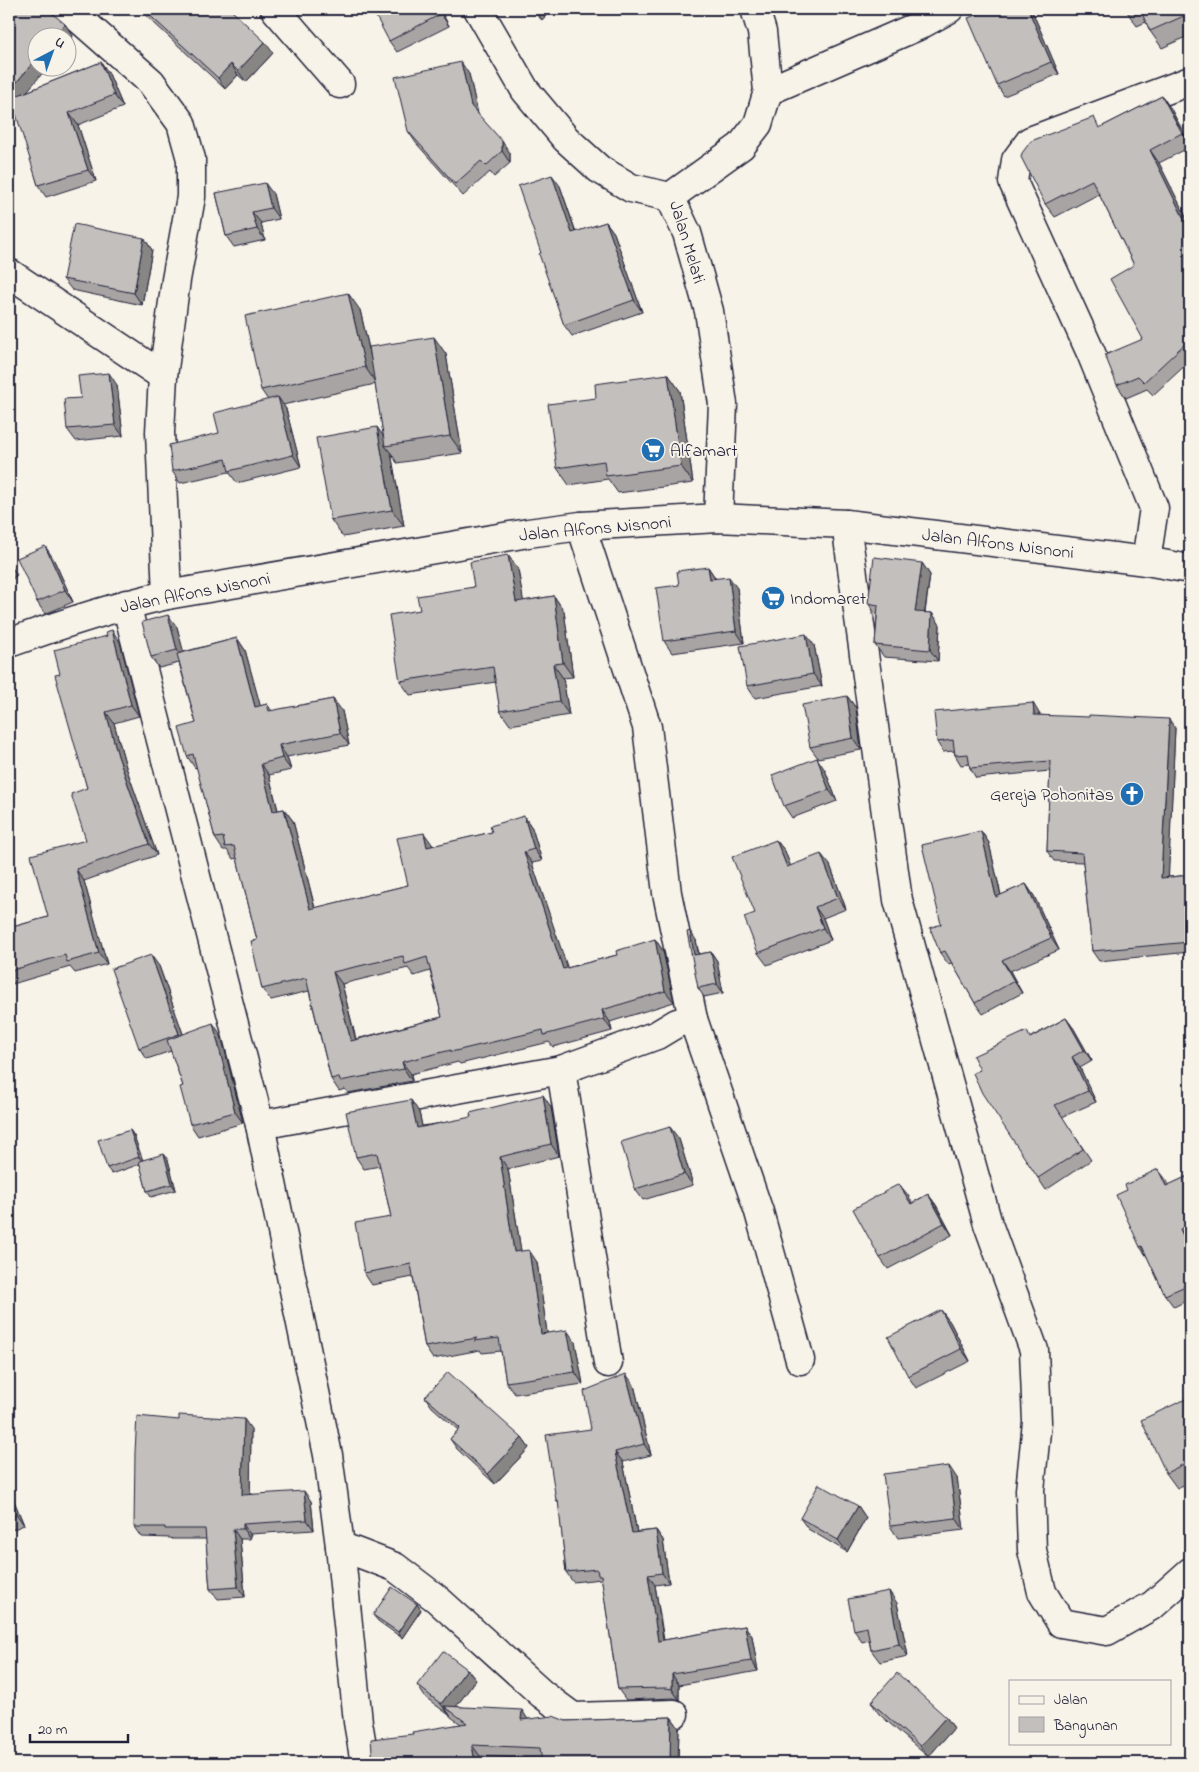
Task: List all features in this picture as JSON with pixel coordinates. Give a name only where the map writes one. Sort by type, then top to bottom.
[{"type":"street","points":[[68,9],[151,82],[181,123],[191,159],[191,197],[176,280],[163,376],[160,432],[167,595]]},
{"type":"street","points":[[275,9],[340,84]]},
{"type":"street","points":[[478,9],[525,90],[566,139],[599,169],[631,188],[670,197]]},
{"type":"street","name":"Jalan Melati","points":[[718,518],[723,404],[718,366],[709,311],[687,233],[670,197],[740,146],[758,124],[768,92],[762,32],[755,9]]},
{"type":"street","points":[[768,92],[918,26],[948,9]]},
{"type":"street","points":[[1146,562],[1154,508],[1091,353],[1013,182],[1016,160],[1030,141],[1190,81]]},
{"type":"street","points":[[9,273],[163,376]]},
{"type":"street","name":"Jalan Alfons Nisnoni","points":[[9,643],[126,604],[167,595],[528,533],[581,526],[718,518],[846,524],[1190,569]]},
{"type":"street","points":[[846,524],[898,900],[988,1224],[1034,1350],[1037,1422],[1030,1490],[1032,1550],[1042,1592],[1061,1623],[1107,1631],[1153,1606],[1190,1572]]},
{"type":"street","points":[[581,526],[647,727],[667,893],[693,1019],[759,1212],[800,1360]]},
{"type":"street","points":[[126,604],[260,1125],[328,1455],[340,1546],[358,1722],[365,1763]]},
{"type":"street","points":[[260,1125],[561,1070],[657,1035],[677,1023],[693,1019]]},
{"type":"street","points":[[561,1070],[608,1363]]},
{"type":"street","points":[[340,1546],[395,1567],[437,1599],[542,1694],[573,1717],[674,1714]]},
{"type":"building","points":[[16,9],[47,9],[65,24],[62,28],[28,28],[28,69],[9,91],[9,17]]},
{"type":"building","points":[[143,9],[230,9],[265,42],[238,71],[231,64],[218,78]]},
{"type":"building","points":[[372,9],[438,9],[441,14],[389,41]]},
{"type":"building","points":[[991,9],[1028,9],[1051,62],[997,85],[968,18]]},
{"type":"building","points":[[1140,9],[1183,9],[1186,15],[1150,31]]},
{"type":"building","points":[[101,62],[114,95],[69,113],[88,170],[38,185],[11,98],[61,78],[78,78],[78,71]]},
{"type":"building","points":[[461,62],[471,106],[502,141],[502,151],[486,166],[481,161],[455,184],[408,131],[395,77]]},
{"type":"building","points":[[1162,96],[1182,133],[1150,150],[1190,231],[1190,339],[1144,382],[1138,376],[1117,385],[1105,355],[1143,339],[1110,279],[1134,265],[1092,180],[1045,204],[1021,157],[1031,141],[1094,117],[1099,128]]},
{"type":"building","points":[[552,175],[572,233],[606,222],[634,300],[564,325],[518,186]]},
{"type":"building","points":[[265,183],[271,208],[252,212],[257,229],[226,236],[216,193]]},
{"type":"building","points":[[74,224],[144,238],[134,293],[63,279]]},
{"type":"building","points":[[348,293],[365,367],[261,390],[245,316]]},
{"type":"building","points":[[434,337],[450,436],[385,446],[369,347]]},
{"type":"building","points":[[109,373],[115,425],[67,429],[64,399],[81,398],[78,376]]},
{"type":"building","points":[[668,374],[681,466],[606,476],[604,461],[557,468],[548,404],[596,398],[595,384]]},
{"type":"building","points":[[278,397],[293,455],[229,471],[226,459],[172,471],[169,445],[219,433],[214,413]]},
{"type":"building","points":[[377,427],[392,510],[331,520],[316,438]]},
{"type":"building","points":[[45,546],[65,590],[37,602],[17,558]]},
{"type":"building","points":[[508,555],[516,602],[554,596],[563,663],[553,664],[559,701],[500,711],[493,667],[400,681],[389,615],[420,610],[417,596],[474,587],[470,562]]},
{"type":"building","points":[[874,557],[922,563],[915,612],[932,613],[930,650],[875,645],[878,605],[868,603]]},
{"type":"building","points":[[708,567],[710,579],[729,577],[736,631],[664,641],[656,588],[679,585],[677,571]]},
{"type":"building","points":[[168,615],[177,650],[151,657],[142,622]]},
{"type":"building","points":[[112,630],[131,705],[106,712],[118,756],[149,844],[76,869],[99,953],[67,962],[65,955],[9,971],[9,928],[48,917],[31,855],[86,840],[71,794],[87,788],[55,675],[60,674],[54,650],[107,636],[106,632]]},
{"type":"building","points":[[806,634],[813,674],[747,686],[740,646]]},
{"type":"building","points":[[237,638],[255,707],[267,704],[269,711],[333,699],[340,733],[279,745],[282,758],[261,764],[273,811],[284,809],[310,909],[408,885],[397,838],[424,833],[427,847],[492,832],[490,826],[524,816],[534,849],[524,852],[563,969],[617,955],[616,951],[655,939],[665,991],[602,1010],[604,1019],[544,1035],[543,1030],[402,1062],[404,1069],[340,1081],[339,1077],[331,1079],[306,978],[262,989],[251,941],[257,940],[234,846],[225,847],[223,837],[215,838],[193,754],[187,756],[179,728],[196,723],[177,654]],"holes":[[[403,956],[405,964],[427,957],[442,1017],[351,1041],[333,972]]]},
{"type":"building","points":[[847,696],[853,738],[810,747],[802,705]]},
{"type":"building","points":[[1033,703],[1034,715],[1089,717],[1089,715],[1169,719],[1161,878],[1190,875],[1190,942],[1092,951],[1082,853],[1047,851],[1050,761],[970,768],[968,754],[955,755],[953,740],[937,742],[934,712]]},
{"type":"building","points":[[817,758],[829,790],[784,806],[772,775]]},
{"type":"building","points":[[981,831],[996,897],[1026,884],[1051,938],[1002,960],[1014,981],[975,1003],[945,951],[940,953],[930,928],[941,924],[922,845]]},
{"type":"building","points":[[776,840],[787,867],[821,854],[838,898],[815,907],[823,928],[758,953],[744,917],[755,913],[732,857]]},
{"type":"building","points":[[690,931],[694,955],[711,952],[717,984],[698,988],[687,932]]},
{"type":"building","points":[[151,955],[179,1034],[139,1048],[111,969]]},
{"type":"building","points":[[1066,1018],[1084,1050],[1072,1057],[1088,1091],[1055,1105],[1083,1149],[1038,1178],[982,1093],[973,1073],[980,1070],[973,1056],[1027,1031],[1030,1038]]},
{"type":"building","points":[[213,1023],[235,1112],[190,1124],[180,1087],[183,1086],[167,1040]]},
{"type":"building","points":[[543,1095],[551,1144],[500,1157],[514,1252],[529,1250],[541,1334],[567,1330],[575,1372],[506,1382],[499,1338],[474,1341],[477,1338],[425,1347],[411,1264],[364,1273],[355,1223],[391,1217],[377,1153],[356,1157],[346,1112],[411,1100],[417,1128],[471,1117],[470,1113]]},
{"type":"building","points":[[670,1127],[684,1174],[635,1189],[621,1142]]},
{"type":"building","points":[[130,1130],[139,1157],[107,1168],[98,1140]]},
{"type":"building","points":[[164,1154],[172,1184],[147,1191],[139,1161]]},
{"type":"building","points":[[1158,1169],[1166,1186],[1188,1176],[1190,1180],[1190,1224],[1180,1229],[1190,1251],[1190,1284],[1165,1295],[1116,1195],[1127,1190],[1125,1185]]},
{"type":"building","points":[[899,1184],[911,1204],[928,1194],[944,1223],[880,1258],[853,1209]]},
{"type":"building","points":[[941,1310],[961,1349],[908,1376],[888,1337]]},
{"type":"building","points":[[448,1372],[522,1438],[488,1474],[450,1439],[460,1428],[425,1397]]},
{"type":"building","points":[[626,1374],[644,1444],[615,1452],[632,1533],[656,1530],[662,1573],[648,1575],[658,1641],[745,1626],[751,1661],[672,1674],[672,1689],[618,1689],[601,1575],[598,1575],[597,1569],[566,1572],[558,1500],[556,1500],[546,1435],[591,1429],[584,1391]]},
{"type":"building","points":[[1190,1397],[1190,1461],[1166,1473],[1141,1420]]},
{"type":"building","points":[[179,1415],[244,1419],[242,1495],[304,1491],[307,1520],[243,1524],[243,1529],[233,1529],[238,1587],[210,1589],[205,1529],[134,1527],[137,1416],[179,1420]]},
{"type":"building","points":[[949,1466],[956,1518],[890,1526],[883,1474]]},
{"type":"building","points":[[819,1484],[858,1506],[838,1540],[800,1518]]},
{"type":"building","points":[[9,1496],[17,1515],[9,1518]]},
{"type":"building","points":[[392,1587],[417,1604],[398,1632],[373,1615]]},
{"type":"building","points":[[889,1591],[899,1644],[871,1650],[867,1627],[854,1630],[848,1599]]},
{"type":"building","points":[[443,1651],[467,1669],[441,1704],[417,1685]]},
{"type":"building","points":[[897,1673],[946,1717],[920,1746],[871,1702]]},
{"type":"building","points":[[444,1706],[522,1710],[521,1720],[553,1716],[566,1721],[671,1717],[670,1763],[542,1763],[540,1748],[472,1745],[475,1763],[373,1763],[371,1739],[413,1734],[412,1732],[467,1723]]},
{"type":"building","points":[[1190,1758],[1190,1763],[1175,1763]]},
{"type":"place","name":"Alfamart","points":[[653,450]]},
{"type":"place","name":"Indomaret","points":[[773,598]]},
{"type":"place","name":"Gereja Pohonitas","points":[[1132,794]]}]
